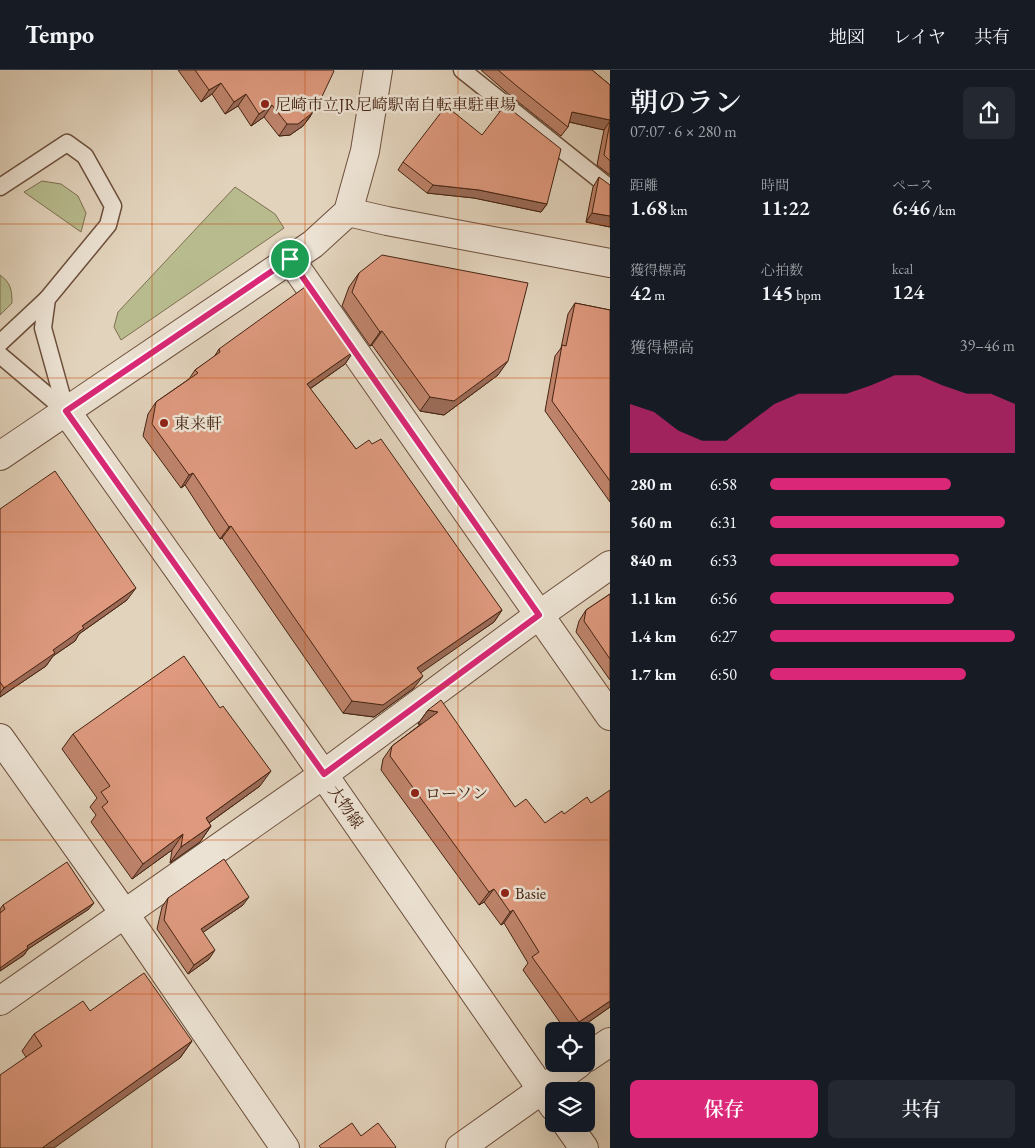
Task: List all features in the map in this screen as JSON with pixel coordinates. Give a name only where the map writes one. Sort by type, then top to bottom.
[{"type":"street","points":[[0,456],[313,244],[348,212],[365,151],[378,70]]},
{"type":"street","points":[[348,212],[610,263]]},
{"type":"street","points":[[290,259],[610,716]]},
{"type":"street","name":"大物線","points":[[66,411],[324,774],[545,1095]]},
{"type":"street","points":[[0,1001],[324,774],[539,615],[610,566]]},
{"type":"street","points":[[5,755],[124,913],[285,1148]]},
{"type":"street","points":[[595,1052],[610,1042]]},
{"type":"street","points":[[562,1082],[571,1072]]},
{"type":"street","points":[[460,1148],[545,1099]]},
{"type":"street","points":[[573,1132],[584,1148]]},
{"type":"lane","points":[[462,70],[610,188]]},
{"type":"lane","points":[[0,187],[67,143],[85,156],[114,206],[108,225],[47,299],[0,343]]},
{"type":"lane","points":[[47,299],[43,328],[66,411]]},
{"type":"lane","points":[[0,355],[66,411]]},
{"type":"green space","points":[[42,181],[61,184],[78,196],[86,213],[81,232],[24,192]]},
{"type":"green space","points":[[235,187],[275,214],[284,228],[121,340],[114,327],[118,312]]},
{"type":"green space","points":[[0,275],[7,281],[10,287],[12,303],[0,315]]},
{"type":"building","name":"尼崎市立JR尼崎駅南自転車駐車場","points":[[195,70],[334,71],[318,105],[311,114],[298,124],[287,124],[272,105],[259,114],[246,94],[234,102],[221,83],[209,90]]},
{"type":"building","points":[[498,70],[592,70],[610,85],[610,120],[572,112],[568,127]]},
{"type":"building","points":[[505,105],[561,149],[547,204],[479,190],[433,185],[403,162],[446,106],[482,135]]},
{"type":"building","points":[[610,122],[610,161],[604,155]]},
{"type":"building","points":[[599,177],[610,185],[610,216],[592,213]]},
{"type":"building","points":[[382,255],[528,283],[508,361],[454,401],[430,397],[352,292],[359,273]]},
{"type":"building","points":[[305,287],[337,333],[338,330],[353,352],[307,384],[356,449],[369,440],[372,444],[381,439],[502,610],[417,668],[423,676],[383,705],[352,701],[193,473],[189,475],[152,424],[156,402],[198,373],[195,370],[220,352],[219,349]]},
{"type":"building","points":[[575,303],[610,310],[610,481],[552,401],[562,345],[566,346]]},
{"type":"building","points":[[55,471],[136,588],[82,626],[84,628],[53,650],[55,653],[4,688],[0,682],[0,509]]},
{"type":"building","points":[[610,594],[610,659],[584,621],[586,610]]},
{"type":"building","points":[[184,656],[220,708],[223,706],[271,771],[206,818],[211,826],[181,847],[183,834],[143,864],[102,807],[108,802],[101,792],[110,786],[73,734]]},
{"type":"building","points":[[441,700],[515,807],[526,799],[545,823],[562,811],[564,814],[587,797],[591,803],[610,790],[610,1001],[579,1022],[532,957],[539,952],[513,910],[510,912],[494,889],[489,892],[390,756],[392,746],[438,712],[428,710]]},
{"type":"building","points":[[224,859],[249,897],[201,929],[215,950],[194,965],[164,920],[168,898]]},
{"type":"building","points":[[67,862],[94,903],[27,946],[28,948],[0,968],[0,913],[5,909],[3,905]]},
{"type":"building","points":[[144,973],[192,1041],[42,1148],[0,1148],[0,1075],[42,1046],[34,1034],[83,1001],[90,1011]]},
{"type":"building","points":[[352,1123],[361,1136],[378,1123],[396,1147],[321,1148],[319,1146]]},
{"type":"place","name":"尼崎市立JR尼崎駅南自転車駐車場","points":[[265,104]]},
{"type":"place","name":"東来軒","points":[[164,423]]},
{"type":"place","name":"ローソン","points":[[415,793]]},
{"type":"place","name":"Basie","points":[[505,893]]},
{"type":"route","points":[[290,259],[539,615],[324,774],[66,411],[290,259]]}]
